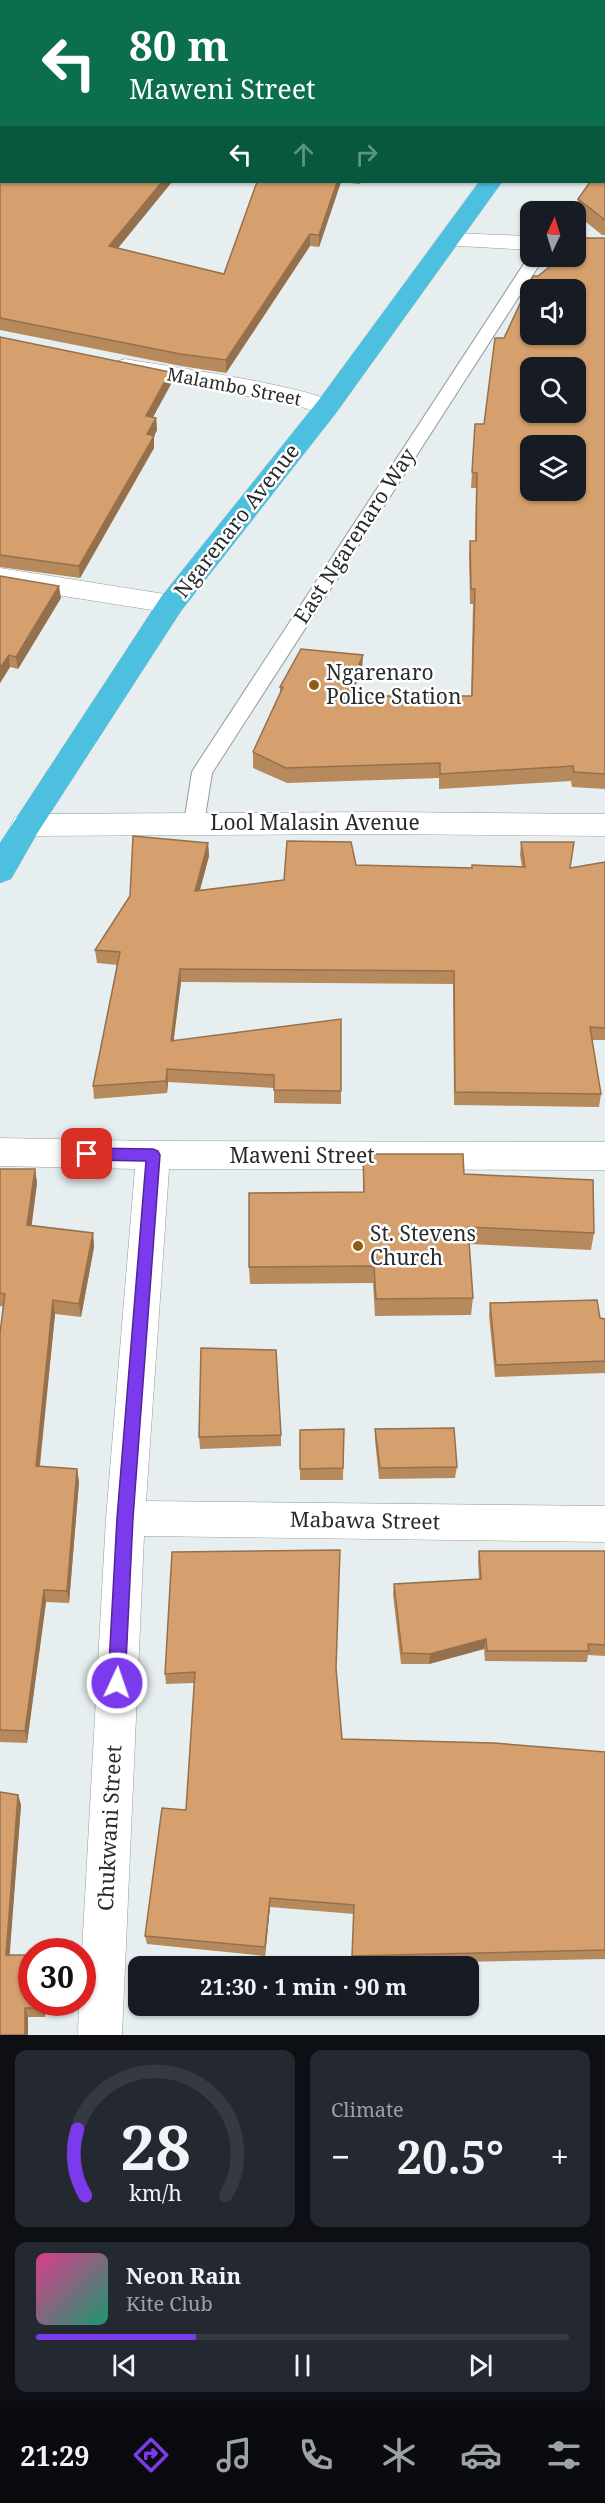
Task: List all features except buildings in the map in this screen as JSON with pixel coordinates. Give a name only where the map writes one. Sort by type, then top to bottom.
[{"type":"highway","name":"Ngarenaro Avenue","points":[[0,871],[26,825],[171,604],[327,407],[489,183]]},
{"type":"street","points":[[450,240],[520,243]]},
{"type":"street","name":"Malambo Street","points":[[101,361],[300,398],[327,407]]},
{"type":"street","points":[[0,577],[171,604]]},
{"type":"street","name":"Lool Malasin Avenue","points":[[26,825],[194,823],[605,825]]},
{"type":"street","name":"Maweni Street","points":[[0,1152],[153,1155],[605,1156]]},
{"type":"street","name":"Chukwani Street","points":[[100,2035],[125,1518],[153,1155]]},
{"type":"street","name":"Mabawa Street","points":[[125,1518],[605,1524]]},
{"type":"lane","name":"East Ngarenaro Way","points":[[194,823],[202,772],[530,267]]},
{"type":"place","name":"Ngarenaro Police Station","points":[[314,685]]},
{"type":"place","name":"St. Stevens Church","points":[[358,1246]]},
{"type":"route","points":[[87,1154],[153,1155],[125,1518],[117,1683]]}]
